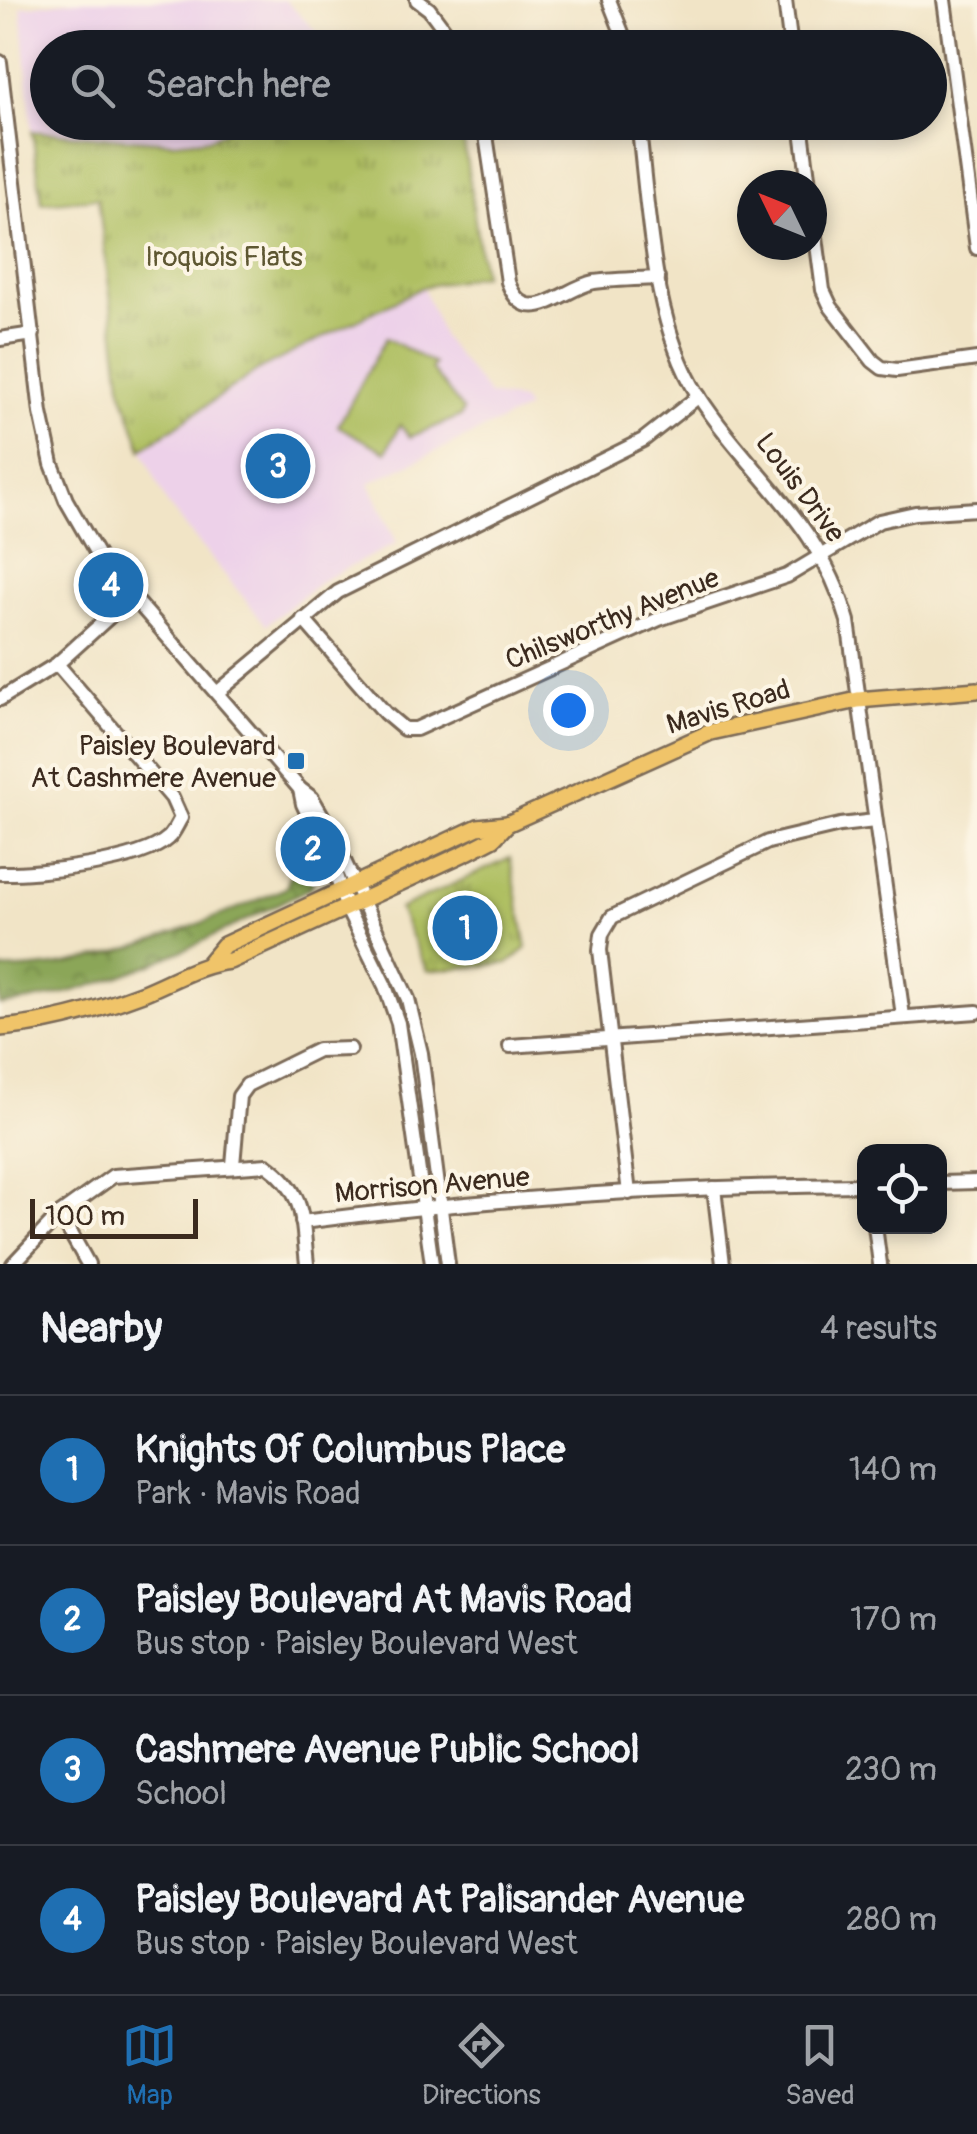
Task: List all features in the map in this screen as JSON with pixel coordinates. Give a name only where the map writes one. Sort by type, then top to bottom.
[{"type":"main road","name":"Mavis Road","points":[[0,1028],[111,1004],[209,963],[230,960],[478,827],[507,824],[711,732],[858,700],[977,690]]},
{"type":"street","points":[[417,0],[445,30]]},
{"type":"street","points":[[609,0],[621,30]]},
{"type":"street","points":[[785,0],[789,30]]},
{"type":"street","points":[[944,0],[977,248]]},
{"type":"street","points":[[0,62],[7,185],[52,464],[66,500],[100,559],[300,789],[312,798],[327,824],[398,1024],[432,1264]]},
{"type":"street","points":[[487,140],[508,282],[519,302],[538,306],[591,282],[658,278]]},
{"type":"street","name":"Louis Drive","points":[[640,140],[658,278],[677,356],[699,396],[822,554],[848,621],[903,1016]]},
{"type":"street","points":[[803,140],[807,170]]},
{"type":"street","points":[[819,260],[823,290],[832,307],[882,368],[896,370],[977,359]]},
{"type":"street","points":[[0,339],[33,334]]},
{"type":"street","points":[[218,692],[338,592],[643,440],[699,396]]},
{"type":"street","name":"Chilsworthy Avenue","points":[[303,619],[385,712],[404,729],[416,729],[660,619],[787,576],[879,521],[915,513],[977,509]]},
{"type":"street","points":[[0,699],[57,664],[132,596]]},
{"type":"street","points":[[0,873],[56,870],[140,851],[167,840],[181,818],[172,798],[57,664]]},
{"type":"street","points":[[629,1192],[600,950],[602,934],[612,917],[768,842],[876,821]]},
{"type":"street","points":[[351,895],[404,988],[413,1019],[421,1052],[448,1264]]},
{"type":"street","points":[[510,1046],[977,1012]]},
{"type":"street","points":[[233,1166],[239,1096],[248,1085],[318,1050],[350,1050]]},
{"type":"street","name":"Morrison Avenue","points":[[13,1264],[60,1214],[113,1176],[267,1165],[292,1186],[302,1222],[424,1207],[629,1192],[857,1185]]},
{"type":"street","points":[[947,1183],[977,1182]]},
{"type":"street","points":[[714,1188],[723,1264]]},
{"type":"street","points":[[60,1214],[88,1264]]},
{"type":"street","points":[[302,1222],[307,1264]]},
{"type":"street","points":[[877,1234],[880,1264]]},
{"type":"shaded area","points":[[75,0],[285,0],[315,30],[30,30],[30,108],[21,7]]},
{"type":"shaded area","points":[[423,287],[443,338],[489,395],[522,401],[527,409],[369,483],[397,543],[323,580],[266,625],[167,504],[142,449],[260,369]]},
{"type":"green space","name":"Iroquois Flats","points":[[33,140],[463,140],[483,275],[423,287],[260,369],[142,449],[122,391],[98,198],[42,203]]},
{"type":"green space","points":[[386,338],[434,364],[431,369],[463,410],[461,416],[410,437],[400,425],[386,452],[338,426]]},
{"type":"green space","points":[[298,854],[313,883],[308,889],[197,944],[120,976],[41,999],[0,1005],[0,969],[72,963],[183,930],[286,888]]},
{"type":"green space","points":[[510,858],[527,948],[509,963],[427,971],[399,909]]},
{"type":"place","name":"Cashmere Avenue Public School","points":[[278,466]]},
{"type":"place","name":"Paisley Boulevard At Palisander Avenue","points":[[111,585]]},
{"type":"place","name":"Paisley Boulevard At Cashmere Avenue","points":[[296,761]]},
{"type":"place","name":"Paisley Boulevard At Mavis Road","points":[[313,849]]},
{"type":"place","name":"Knights Of Columbus Place","points":[[465,928]]}]
